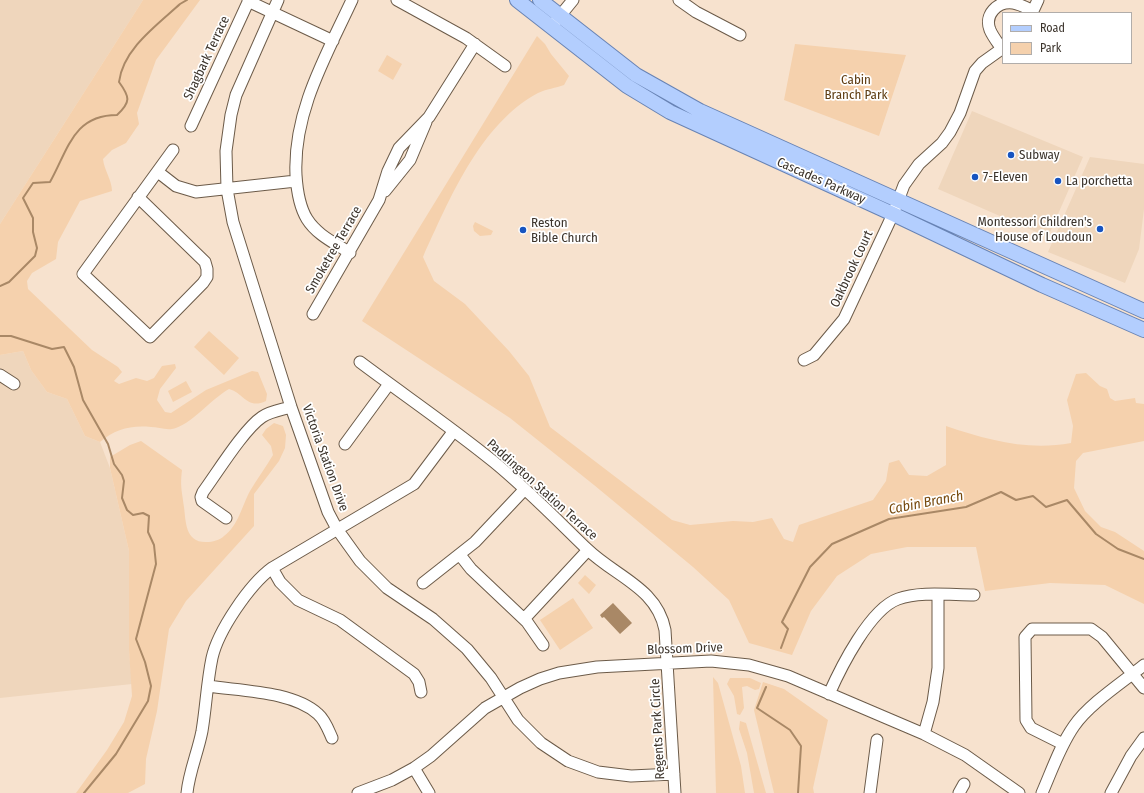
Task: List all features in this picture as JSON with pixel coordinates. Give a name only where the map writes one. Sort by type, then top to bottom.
[{"type":"main road","name":"Cascades Parkway","points":[[517,0],[622,83],[665,110],[893,214],[1042,285],[1144,330]]},
{"type":"main road","name":"Cascades Parkway","points":[[540,0],[636,75],[700,112],[1144,311]]},
{"type":"street","name":"Victoria Station Drive","points":[[278,0],[243,76],[231,115],[226,151],[227,189],[233,222],[291,407],[320,494],[337,529],[348,546],[373,575],[402,599],[433,619],[467,649],[491,678],[518,720],[546,747],[568,761],[583,767],[614,775],[631,776],[674,774]]},
{"type":"street","points":[[350,253],[323,236],[307,219],[299,200],[296,181],[296,147],[302,115],[311,89],[352,0]]},
{"type":"street","points":[[397,0],[474,44],[505,66]]},
{"type":"street","points":[[551,27],[573,0]]},
{"type":"street","points":[[679,0],[696,12],[740,35]]},
{"type":"street","points":[[1002,47],[990,29],[988,22],[993,10],[1002,4],[1014,3],[1033,12],[1038,0]]},
{"type":"street","name":"Shagbark Terrace","points":[[191,126],[249,1],[333,41]]},
{"type":"street","name":"Smoketree Terrace","points":[[313,314],[350,253],[385,190],[410,160],[430,117],[474,44]]},
{"type":"street","name":"Oakbrook Court","points":[[804,360],[814,355],[844,319],[893,214],[904,185],[911,175],[942,143],[950,132],[960,113],[975,71],[982,63],[1002,49]]},
{"type":"street","name":"Smoketree Terrace","points":[[379,200],[388,171],[399,148],[430,117]]},
{"type":"street","points":[[138,197],[204,262],[207,269],[207,277],[203,283],[150,338],[83,274],[138,197],[158,172],[173,150]]},
{"type":"street","points":[[158,172],[176,186],[187,191],[227,189],[296,181]]},
{"type":"street","name":"Paddington Station Terrace","points":[[360,362],[495,463],[588,550],[618,575],[645,593],[655,604],[663,618],[668,663]]},
{"type":"street","points":[[0,375],[14,384]]},
{"type":"street","points":[[345,444],[390,384]]},
{"type":"street","points":[[226,518],[202,501],[201,497],[203,492],[250,428],[260,418],[269,413],[291,407]]},
{"type":"street","points":[[187,793],[202,731],[212,658],[222,632],[254,584],[272,568],[414,484],[453,432]]},
{"type":"street","points":[[423,583],[475,542],[524,490]]},
{"type":"street","points":[[524,619],[588,550]]},
{"type":"street","points":[[460,555],[471,569],[524,619],[543,645]]},
{"type":"street","points":[[272,568],[280,582],[298,600],[340,620],[414,674],[419,682],[421,692]]},
{"type":"street","points":[[924,734],[933,702],[938,675],[938,595]]},
{"type":"street","points":[[829,694],[841,669],[869,623],[882,608],[903,597],[974,595]]},
{"type":"street","points":[[1063,744],[1031,728],[1026,720],[1025,637],[1028,632],[1037,627],[1091,629],[1102,637],[1144,688]]},
{"type":"street","name":"Blossom Drive","points":[[358,793],[392,780],[414,768],[436,752],[485,708],[503,697],[540,679],[578,669],[711,661],[749,665],[788,676],[924,734],[965,754],[1019,793]]},
{"type":"street","name":"Regents Park Circle","points":[[668,663],[675,793]]},
{"type":"street","points":[[1042,793],[1063,744],[1075,725],[1084,714],[1144,665]]},
{"type":"street","points":[[208,686],[278,696],[292,700],[318,714],[326,725],[332,738]]},
{"type":"street","points":[[1111,793],[1121,772],[1144,738]]},
{"type":"street","points":[[870,793],[877,740]]},
{"type":"street","points":[[414,768],[429,793]]},
{"type":"shaded area","points":[[0,0],[143,0],[0,224]]},
{"type":"shaded area","points":[[972,111],[1083,157],[1048,237],[938,189]]},
{"type":"shaded area","name":"Montessori Children's House of Loudoun","points":[[1090,157],[1144,164],[1144,209],[1139,249],[1125,283],[1048,252]]},
{"type":"shaded area","points":[[23,351],[31,370],[47,392],[67,399],[85,436],[100,442],[110,468],[129,551],[129,650],[132,684],[0,698],[0,355]]},
{"type":"shaded area","points":[[613,603],[632,623],[620,634],[604,617],[602,618],[600,615]]},
{"type":"green space","points":[[143,0],[200,0],[156,60],[137,113],[139,124],[126,143],[112,150],[103,159],[111,183],[112,191],[80,201],[58,242],[56,259],[32,273],[27,281],[28,289],[92,350],[118,367],[122,372],[114,381],[119,384],[136,378],[147,381],[154,378],[162,366],[175,364],[176,368],[160,389],[157,400],[165,412],[171,413],[206,390],[252,371],[258,372],[267,394],[266,401],[254,403],[246,400],[229,389],[222,393],[193,418],[179,427],[164,429],[153,427],[130,427],[111,434],[100,442],[85,436],[67,399],[47,392],[31,370],[23,351],[0,355],[0,224]]},
{"type":"green space","points":[[537,36],[545,44],[569,76],[564,85],[544,90],[517,107],[499,124],[483,143],[468,165],[423,257],[434,281],[465,304],[509,351],[529,376],[550,427],[672,520],[690,525],[733,521],[753,522],[772,518],[784,539],[793,542],[799,525],[873,500],[886,481],[889,463],[899,460],[909,475],[927,476],[946,465],[946,426],[977,436],[1008,443],[1039,446],[1071,443],[1073,426],[1067,400],[1076,374],[1086,373],[1100,386],[1107,389],[1110,398],[1115,401],[1135,398],[1136,403],[1144,404],[1144,441],[1083,453],[1076,461],[1074,488],[1085,511],[1101,527],[1115,532],[1144,551],[1144,604],[1105,585],[1050,583],[985,591],[976,547],[907,547],[871,554],[837,576],[811,611],[792,655],[749,643],[729,600],[693,567],[510,418],[362,321]]},
{"type":"green space","name":"Cabin Branch Park","points":[[795,44],[906,55],[879,136],[784,100]]},
{"type":"green space","points":[[387,55],[402,64],[393,80],[378,71]]},
{"type":"green space","points":[[475,222],[493,231],[491,235],[480,236],[474,231],[473,226]]},
{"type":"green space","points":[[209,331],[239,358],[224,375],[194,347]]},
{"type":"green space","points":[[186,381],[192,392],[173,402],[168,391]]},
{"type":"green space","points":[[274,423],[283,426],[286,435],[285,448],[279,461],[254,494],[254,526],[186,601],[169,629],[157,711],[146,759],[145,784],[128,793],[76,793],[107,750],[124,722],[132,696],[129,650],[129,551],[110,468],[110,457],[130,445],[141,441],[182,470],[181,481],[185,519],[188,530],[194,539],[207,542],[214,541],[218,540],[229,532],[233,527],[250,491],[273,455],[271,446],[262,435],[266,429]]},
{"type":"green space","points":[[585,575],[596,585],[589,594],[578,583]]},
{"type":"green space","points":[[573,598],[593,628],[560,650],[540,620]]},
{"type":"green space","points":[[713,677],[718,683],[741,766],[745,793],[716,793]]},
{"type":"green space","points":[[730,678],[750,678],[761,683],[759,689],[755,690],[747,686],[742,687],[744,708],[740,715],[737,714],[734,696],[727,684]]},
{"type":"green space","points":[[763,682],[784,689],[828,720],[813,788],[814,793],[774,793],[754,710]]},
{"type":"green space","points":[[740,721],[746,723],[766,793],[754,793],[747,753],[739,729]]},
{"type":"waterway","points":[[0,286],[9,282],[35,256],[37,248],[33,232],[33,218],[23,198],[33,183],[50,182],[74,136],[81,128],[90,121],[102,117],[117,115],[122,110],[127,103],[127,96],[119,82],[127,59],[142,38],[180,4],[187,0]]},
{"type":"waterway","points":[[0,336],[11,336],[52,349],[64,347],[74,367],[83,400],[108,444],[114,464],[122,475],[124,481],[122,498],[127,510],[133,515],[143,513],[149,516],[148,532],[154,545],[156,564],[136,639],[145,662],[151,686],[148,701],[116,754],[84,793]]},
{"type":"waterway","name":"Cabin Branch","points":[[781,648],[788,629],[782,622],[810,567],[832,544],[889,519],[966,507],[1001,492],[1016,500],[1033,496],[1046,507],[1067,500],[1096,534],[1118,549],[1144,559]]},
{"type":"waterway","name":"Cabin Branch","points":[[766,687],[757,708],[790,730],[801,746],[798,793]]},
{"type":"place","name":"Subway","points":[[1011,155]]},
{"type":"place","name":"7-Eleven","points":[[975,177]]},
{"type":"place","name":"La porchetta","points":[[1058,181]]},
{"type":"place","name":"Montessori Children's House of Loudoun","points":[[1100,229]]},
{"type":"place","name":"Reston Bible Church","points":[[523,230]]}]
